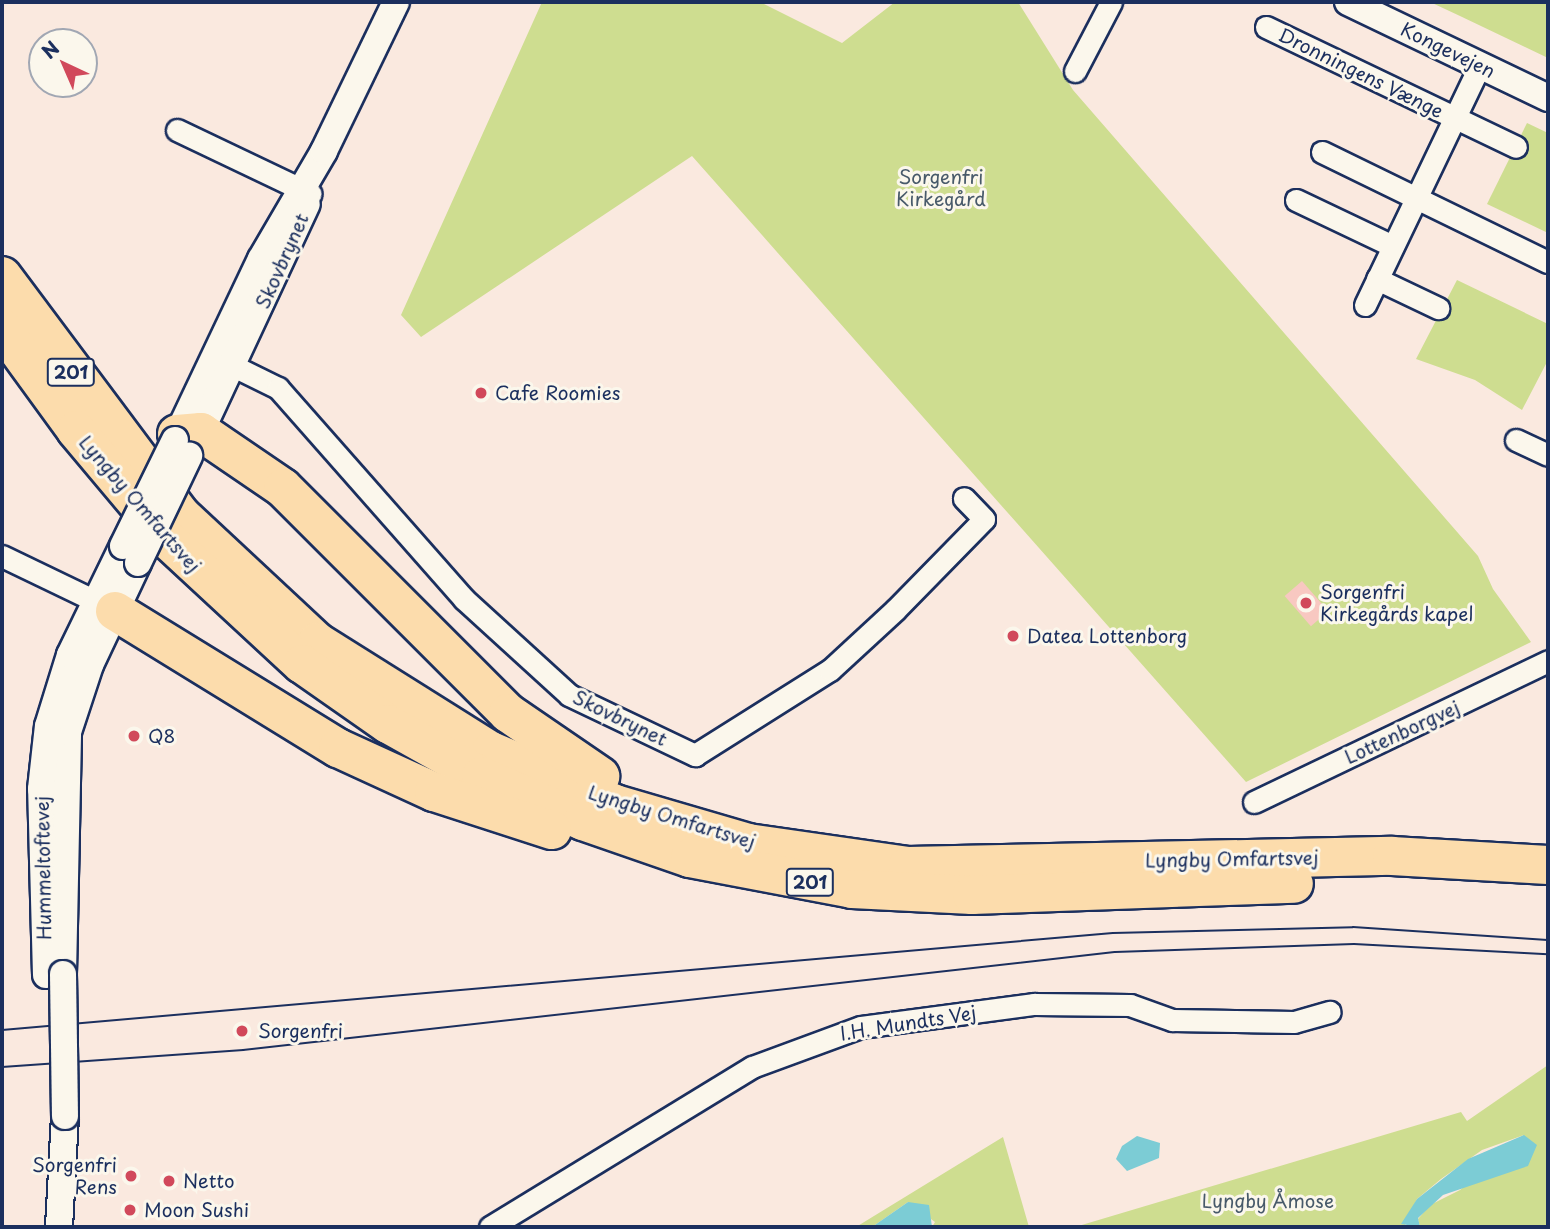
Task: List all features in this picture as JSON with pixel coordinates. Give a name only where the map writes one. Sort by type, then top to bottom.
[{"type":"highway","name":"Lyngby Omfartsvej","points":[[2,276],[181,514],[317,642],[491,751],[615,804],[748,843],[908,866],[1379,856],[1548,865]]},
{"type":"highway","name":"Lyngby Omfartsvej","points":[[2,328],[76,430],[169,541],[303,664],[388,724],[481,775],[583,821],[691,858],[852,889],[972,895],[1394,881],[1548,890]]},
{"type":"highway","points":[[185,441],[323,522],[463,670],[560,753],[617,785],[748,843]]},
{"type":"highway","points":[[105,605],[338,748],[434,792],[597,845],[691,858]]},
{"type":"street","name":"Skovbrynet","points":[[130,554],[396,2]]},
{"type":"street","points":[[1075,71],[1111,2]]},
{"type":"street","name":"Kongevejen","points":[[1348,2],[1548,98]]},
{"type":"street","name":"Dronningens Vænge","points":[[1266,27],[1516,147]]},
{"type":"street","name":"Dronningens Vænge","points":[[1365,306],[1480,65]]},
{"type":"street","name":"Skovbrynet","points":[[177,130],[305,191]]},
{"type":"street","points":[[1322,152],[1548,262]]},
{"type":"street","points":[[1296,200],[1393,246]]},
{"type":"street","points":[[1377,279],[1438,308]]},
{"type":"street","name":"Skovbrynet","points":[[224,361],[278,387],[464,599],[569,695],[695,755],[830,670],[895,610],[984,519],[964,498]]},
{"type":"street","points":[[1516,440],[1548,455]]},
{"type":"street","name":"Hummeltoftevej","points":[[60,1217],[55,974],[65,751],[105,605],[130,554]]},
{"type":"street","points":[[2,556],[105,605]]},
{"type":"street","name":"Lottenborgvej","points":[[1255,802],[1548,661]]},
{"type":"street","name":"I.H. Mundts Vej","points":[[490,1227],[752,1068],[861,1027],[1034,1004],[1130,1005],[1172,1020],[1294,1022],[1330,1012]]},
{"type":"green space","name":"Sorgenfri Kirkegård","points":[[542,2],[760,2],[842,43],[895,2],[1018,2],[1073,90],[1478,556],[1493,589],[1531,642],[1246,782],[692,156],[421,337],[401,315]]},
{"type":"green space","points":[[1430,2],[1548,2],[1548,58],[1460,16]]},
{"type":"green space","points":[[1527,123],[1548,133],[1548,233],[1487,204]]},
{"type":"green space","points":[[1457,280],[1548,324],[1548,360],[1522,410],[1475,380],[1416,359]]},
{"type":"green space","name":"Lyngby Åmose","points":[[1548,1065],[1548,1227],[1420,1227],[1418,1219],[1430,1205],[1460,1190],[1524,1135],[1482,1150],[1441,1179],[1417,1199],[1404,1227],[1075,1227],[1461,1112],[1467,1121]]},
{"type":"green space","points":[[1003,1137],[1029,1227],[932,1227],[935,1222],[908,1202],[872,1227],[856,1227]]},
{"type":"water","points":[[1524,1135],[1537,1145],[1528,1166],[1443,1195],[1418,1218],[1420,1227],[1401,1224],[1417,1199],[1468,1159]]},
{"type":"water","points":[[1137,1136],[1160,1143],[1159,1158],[1127,1171],[1116,1159],[1122,1146]]},
{"type":"water","points":[[908,1202],[929,1205],[932,1227],[872,1227]]},
{"type":"building","name":"Sorgenfri Kirkegårds kapel","points":[[1302,581],[1328,611],[1311,626],[1285,596]]},
{"type":"tram line","points":[[2,1030],[1113,933],[1353,927],[1548,940]]},
{"type":"tram line","points":[[2,1067],[243,1050],[1115,952],[1354,944],[1548,954]]},
{"type":"place","name":"Cafe Roomies","points":[[481,393]]},
{"type":"place","name":"Sorgenfri Kirkegårds kapel","points":[[1306,603]]},
{"type":"place","name":"Datea Lottenborg","points":[[1013,636]]},
{"type":"place","name":"Q8","points":[[134,736]]},
{"type":"place","name":"Sorgenfri","points":[[242,1031]]},
{"type":"place","name":"Sorgenfri Rens","points":[[131,1176]]},
{"type":"place","name":"Netto","points":[[169,1181]]},
{"type":"place","name":"Moon Sushi","points":[[130,1210]]}]
